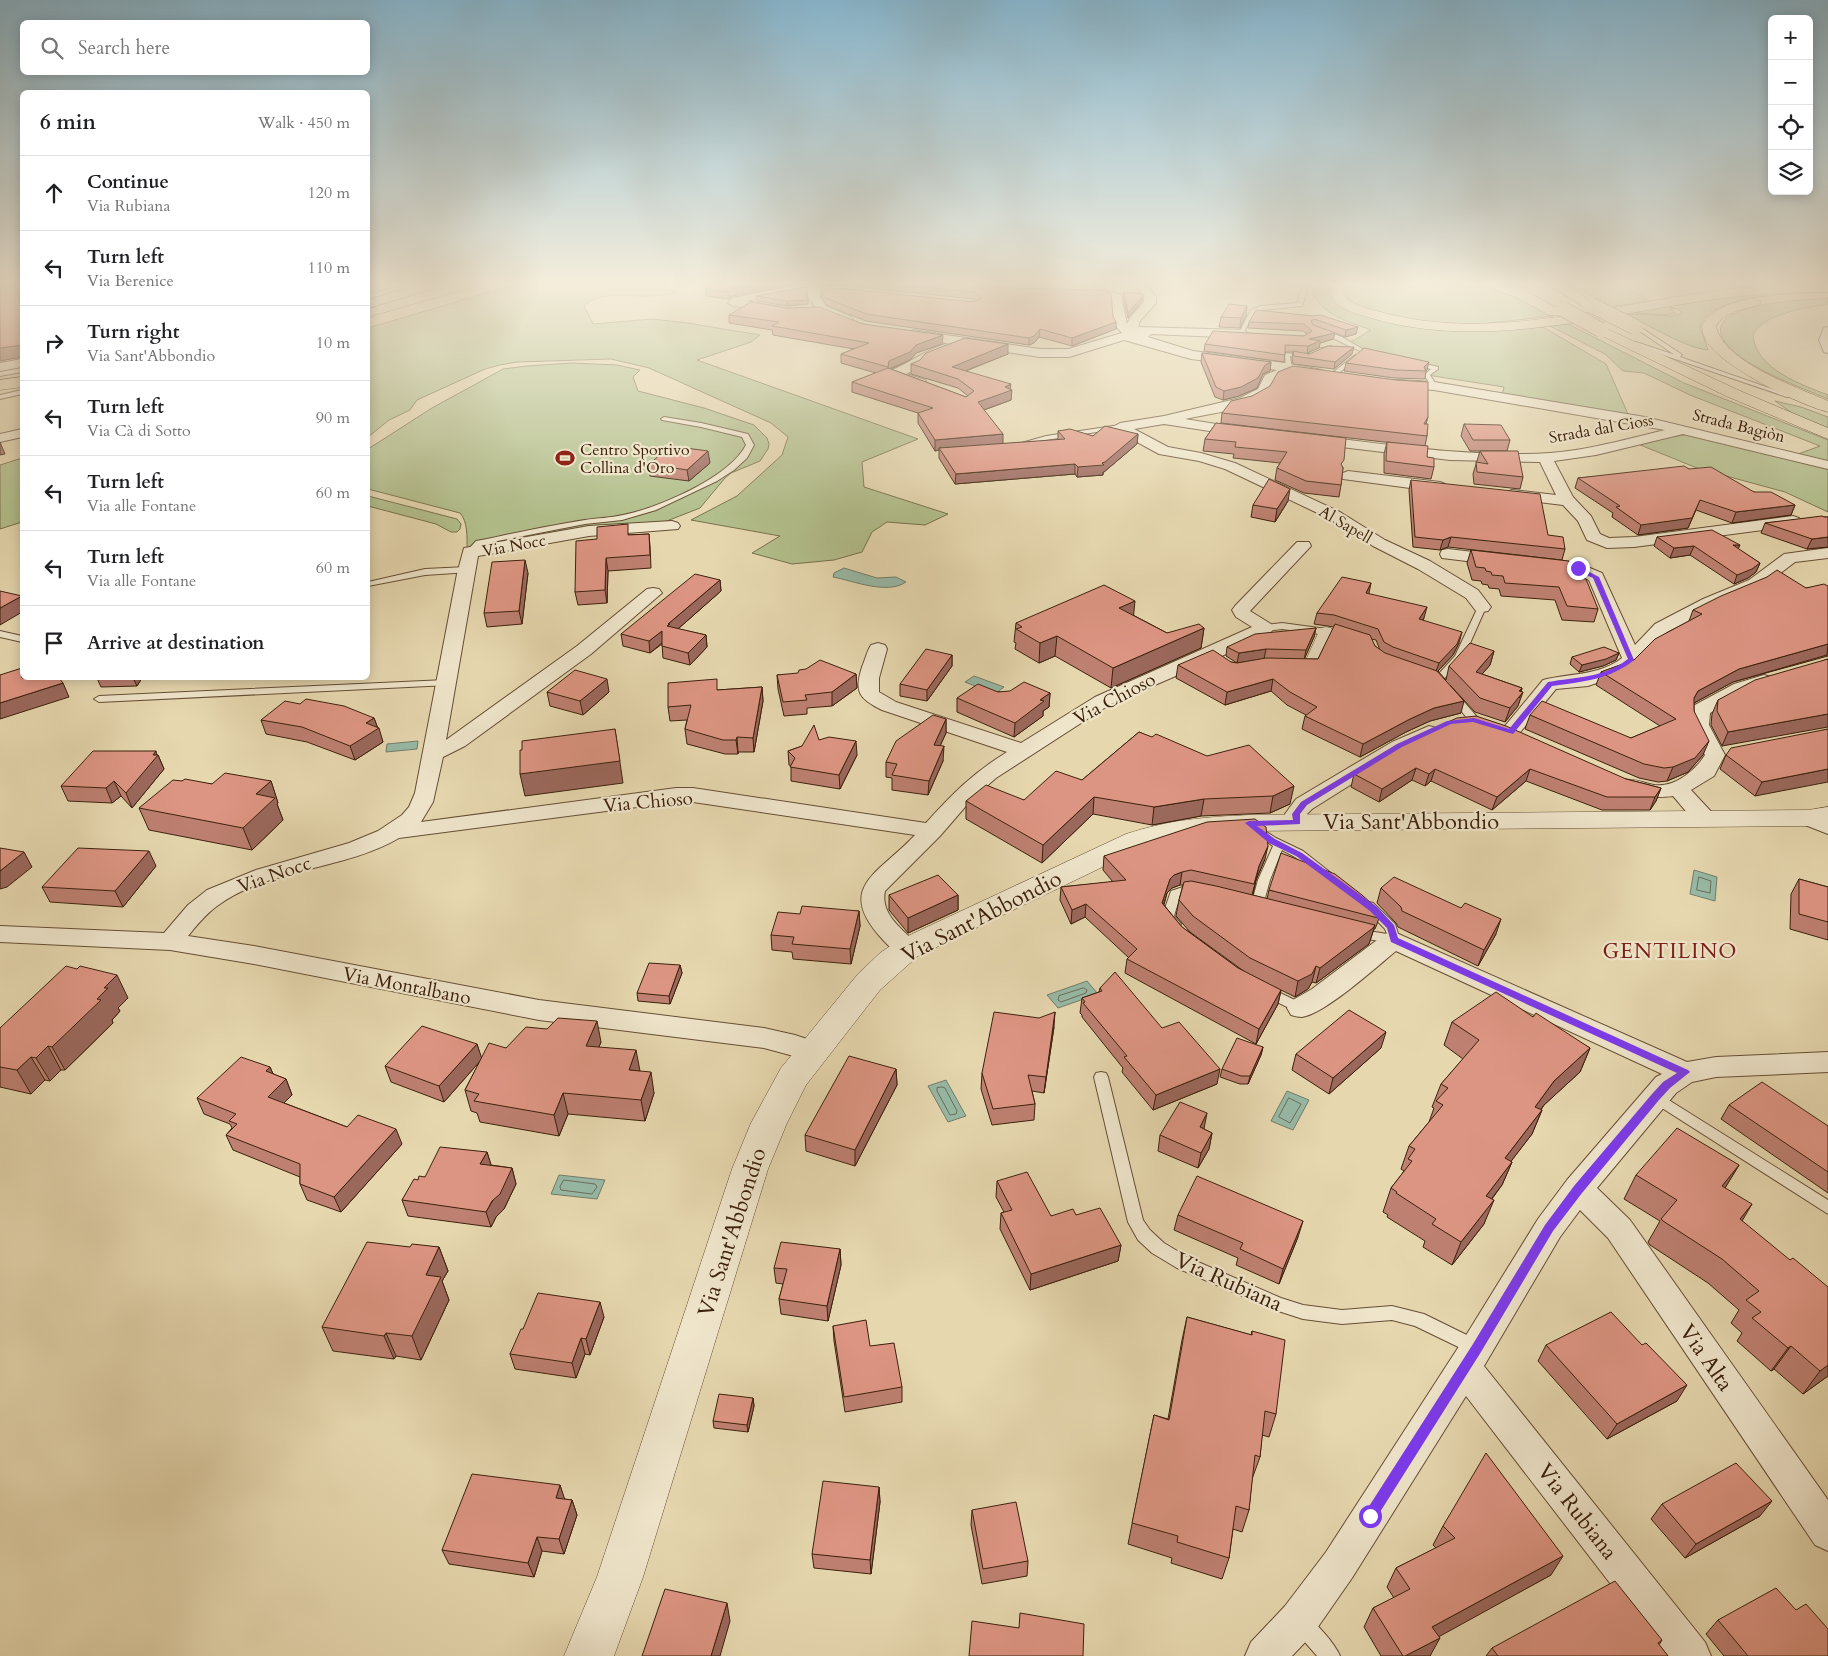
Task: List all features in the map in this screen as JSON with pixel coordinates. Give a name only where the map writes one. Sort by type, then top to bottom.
[{"type":"main road","points":[[1653,360],[1702,379],[1828,434]]},
{"type":"main road","points":[[1710,360],[1828,412]]},
{"type":"main road","points":[[1736,360],[1762,376],[1828,407]]},
{"type":"main road","points":[[0,378],[20,376]]},
{"type":"main road","points":[[0,385],[20,382]]},
{"type":"street","points":[[919,360],[915,365],[895,374],[934,387]]},
{"type":"street","points":[[1232,360],[1276,365],[1289,369],[1351,378]]},
{"type":"street","points":[[0,367],[20,363]]},
{"type":"street","points":[[1120,427],[1164,420],[1245,401],[1263,391],[1270,378],[1289,369]]},
{"type":"street","name":"Strada Bagiòn","points":[[1386,383],[1434,386],[1632,418],[1686,429],[1828,465]]},
{"type":"street","points":[[1164,420],[1256,434]]},
{"type":"street","name":"Al Sapell","points":[[1120,427],[1164,451],[1201,457],[1230,466],[1334,515],[1379,543],[1424,565],[1472,594],[1482,607]]},
{"type":"street","name":"Strada dal Cioss","points":[[1305,439],[1470,457],[1545,457],[1584,453],[1686,429]]},
{"type":"street","points":[[0,438],[20,433]]},
{"type":"street","points":[[1545,457],[1568,501],[1585,519],[1593,537],[1607,543],[1634,542],[1811,519]]},
{"type":"street","points":[[1348,476],[1453,488]]},
{"type":"street","points":[[1501,494],[1568,501]]},
{"type":"street","name":"Via Nocc","points":[[170,942],[203,904],[237,885],[370,843],[393,832],[410,820],[419,809],[433,754],[470,552],[589,532],[672,526]]},
{"type":"street","points":[[1265,628],[1242,613],[1241,610],[1303,546]]},
{"type":"street","points":[[1288,833],[1296,814],[1304,804],[1399,746],[1449,722],[1474,720],[1518,736],[1550,684],[1588,680],[1621,668],[1632,659],[1660,628],[1709,603],[1755,584],[1790,558],[1828,553]]},
{"type":"street","points":[[1448,554],[1578,568],[1596,577],[1632,659]]},
{"type":"street","points":[[433,754],[458,742],[584,650],[653,593]]},
{"type":"street","name":"Via Chioso","points":[[907,949],[877,913],[872,903],[872,894],[876,885],[917,848],[974,784],[988,773],[1102,702],[1133,686],[1214,658],[1233,644],[1265,628]]},
{"type":"street","points":[[1283,666],[1310,667],[1326,631]]},
{"type":"street","points":[[878,649],[868,684],[869,693],[877,700],[1025,751]]},
{"type":"street","points":[[1613,777],[1654,792],[1678,789],[1706,771],[1724,753],[1699,725],[1700,710],[1741,688],[1784,676]]},
{"type":"street","points":[[1678,789],[1707,819]]},
{"type":"street","name":"Via Chioso","points":[[393,832],[676,795],[693,795],[932,831]]},
{"type":"street","name":"Via Sant'Abbondio","points":[[589,1656],[620,1577],[750,1169],[769,1123],[793,1077],[812,1051],[869,982],[907,949],[1136,840],[1160,832],[1187,827],[1249,823],[1288,833],[1707,819],[1821,820]]},
{"type":"street","name":"Via Montalbano","points":[[0,934],[170,942],[263,957],[539,1010],[764,1038],[812,1051]]},
{"type":"street","points":[[1300,1008],[1321,996],[1394,940],[1685,1072]]},
{"type":"street","points":[[1265,1656],[1299,1620],[1339,1565],[1471,1357],[1549,1228],[1578,1190],[1666,1085],[1685,1072],[1716,1067],[1828,1062]]},
{"type":"street","name":"Via Alta","points":[[1578,1190],[1619,1229],[1828,1532]]},
{"type":"street","name":"Via Rubiana","points":[[1471,1357],[1691,1656]]},
{"type":"lane","points":[[1288,360],[1289,369]]},
{"type":"lane","points":[[1334,375],[1351,360]]},
{"type":"lane","points":[[1683,360],[1790,396]]},
{"type":"lane","points":[[1685,360],[1750,401]]},
{"type":"lane","points":[[1403,361],[1436,368],[1427,375],[1434,386]]},
{"type":"lane","points":[[0,374],[20,370]]},
{"type":"lane","points":[[0,397],[20,392]]},
{"type":"lane","points":[[470,552],[487,541],[580,523],[622,518],[642,512],[693,492],[740,462],[750,450],[750,445],[745,436],[701,425],[664,419]]},
{"type":"lane","points":[[1010,448],[1046,438],[1120,427]]},
{"type":"lane","points":[[370,584],[420,572],[467,570]]},
{"type":"lane","name":"Al Sapell","points":[[1474,720],[1440,683],[1459,657],[1482,607]]},
{"type":"lane","points":[[1265,628],[1282,626],[1344,635]]},
{"type":"lane","points":[[0,634],[20,639]]},
{"type":"lane","points":[[99,699],[446,683]]},
{"type":"lane","points":[[1288,833],[1299,854],[1334,880]]},
{"type":"lane","points":[[1243,901],[1261,906],[1264,880],[1288,833]]},
{"type":"lane","points":[[1186,936],[1168,917],[1175,894],[1188,890],[1207,893]]},
{"type":"lane","points":[[1346,929],[1394,940],[1391,927],[1374,909],[1361,900]]},
{"type":"lane","points":[[1258,986],[1300,1008]]},
{"type":"lane","name":"Via Rubiana","points":[[1100,1076],[1136,1222],[1144,1234],[1158,1248],[1183,1263],[1294,1309],[1342,1318],[1392,1313],[1418,1319],[1471,1357]]},
{"type":"lane","points":[[1656,1097],[1828,1208]]},
{"type":"lane","points":[[1299,1620],[1330,1656]]},
{"type":"shaded area","points":[[370,360],[571,360],[517,362],[485,369],[417,400],[410,410],[389,420],[370,435]]},
{"type":"shaded area","points":[[616,360],[698,360],[918,439],[862,462],[864,487],[948,514],[925,525],[887,522],[872,532],[862,552],[834,560],[792,564],[752,553],[780,536],[691,520],[737,496],[782,455],[788,437],[771,423],[649,368]]},
{"type":"shaded area","points":[[1402,360],[1600,360],[1606,364],[1628,414],[1502,395],[1504,387],[1427,375],[1436,368]]},
{"type":"shaded area","points":[[1612,360],[1639,360],[1684,383],[1828,440],[1828,462],[1798,454],[1820,446],[1690,395],[1644,373],[1623,371]]},
{"type":"shaded area","points":[[1764,360],[1771,367],[1794,381],[1828,395],[1828,399],[1774,376],[1747,361]]},
{"type":"shaded area","name":"Centro Sportivo Collina d'Oro","points":[[572,363],[617,365],[640,370],[633,377],[638,391],[704,408],[754,425],[767,438],[768,449],[760,461],[731,473],[725,478],[700,508],[654,526],[467,549],[466,525],[460,513],[370,490],[370,448],[432,408],[503,369]]},
{"type":"shaded area","points":[[1775,401],[1801,407],[1828,417],[1828,428],[1792,413]]},
{"type":"shaded area","points":[[1692,434],[1828,467],[1828,512],[1785,492],[1697,468],[1633,442]]},
{"type":"shaded area","points":[[20,459],[20,523],[0,529],[0,465]]},
{"type":"shaded area","points":[[370,497],[457,519],[461,524],[457,532],[451,532],[436,524],[370,507]]},
{"type":"water","points":[[844,568],[877,578],[896,577],[906,582],[898,586],[880,587],[833,577],[834,573]]},
{"type":"water","points":[[974,676],[1004,687],[995,694],[965,682]]},
{"type":"water","points":[[418,741],[417,749],[386,752],[387,744]]},
{"type":"water","points":[[1694,870],[1717,877],[1715,901],[1690,894]]},
{"type":"water","points":[[1087,981],[1098,994],[1058,1008],[1047,995]]},
{"type":"water","points":[[946,1080],[966,1116],[948,1122],[928,1086]]},
{"type":"water","points":[[1287,1091],[1309,1100],[1293,1130],[1271,1121]]},
{"type":"water","points":[[559,1175],[605,1180],[597,1199],[551,1194]]},
{"type":"building","points":[[864,360],[891,360],[888,367]]},
{"type":"building","points":[[919,360],[968,360],[952,367],[1011,384],[1005,387],[1012,390],[978,402],[1003,434],[935,440],[918,413],[933,408],[852,382],[888,368],[966,397],[974,391],[958,379],[911,364]]},
{"type":"building","points":[[1205,360],[1271,362],[1265,365],[1258,378],[1241,387],[1224,391],[1216,387]]},
{"type":"building","points":[[1349,360],[1421,360],[1429,362],[1424,367],[1426,371],[1396,370],[1346,363]]},
{"type":"building","points":[[1293,366],[1396,380],[1428,382],[1428,417],[1424,424],[1428,424],[1427,436],[1222,413],[1231,401],[1252,396],[1270,386],[1278,372]]},
{"type":"building","points":[[1216,423],[1346,438],[1344,460],[1341,464],[1343,468],[1341,485],[1306,481],[1277,468],[1287,452],[1235,447],[1236,442],[1205,439]]},
{"type":"building","points":[[1464,424],[1501,425],[1510,440],[1473,440]]},
{"type":"building","points":[[1105,426],[1138,434],[1102,463],[1104,465],[1078,467],[1075,464],[956,474],[939,448],[1065,439],[1058,431],[1070,429],[1093,436]]},
{"type":"building","points":[[1387,442],[1428,446],[1427,457],[1434,458],[1434,467],[1386,461]]},
{"type":"building","points":[[671,446],[708,451],[687,470],[649,464]]},
{"type":"building","points":[[1480,451],[1518,451],[1523,477],[1477,472],[1476,462],[1488,464]]},
{"type":"building","points":[[1684,466],[1689,469],[1711,467],[1754,492],[1771,492],[1795,505],[1736,512],[1700,500],[1692,518],[1641,525],[1616,507],[1620,506],[1578,478]]},
{"type":"building","points":[[1269,479],[1290,489],[1277,509],[1253,505]]},
{"type":"building","points":[[1411,480],[1540,494],[1548,535],[1563,537],[1565,549],[1451,537],[1443,540],[1415,537]]},
{"type":"building","points":[[1822,516],[1828,517],[1828,537],[1812,539],[1765,523]]},
{"type":"building","points":[[628,524],[628,535],[649,534],[650,555],[606,558],[605,590],[575,592],[576,541],[597,539],[597,527]]},
{"type":"building","points":[[1712,530],[1740,545],[1733,545],[1760,563],[1752,569],[1737,575],[1694,546],[1674,548],[1657,537]]},
{"type":"building","points":[[1471,550],[1569,561],[1573,577],[1586,579],[1598,609],[1567,606],[1559,587],[1505,583],[1503,576],[1492,575],[1485,568],[1476,567]]},
{"type":"building","points":[[525,560],[519,611],[484,613],[492,562]]},
{"type":"building","points":[[1777,570],[1806,588],[1824,584],[1828,586],[1828,644],[1739,669],[1698,691],[1694,698],[1694,711],[1709,741],[1695,758],[1673,767],[1664,768],[1644,764],[1530,715],[1542,701],[1631,738],[1676,719],[1601,672],[1634,660],[1655,639],[1702,614],[1693,610],[1767,577]]},
{"type":"building","points":[[695,574],[720,580],[667,626],[706,635],[688,653],[662,646],[662,631],[649,641],[621,634]]},
{"type":"building","points":[[1342,577],[1371,583],[1366,593],[1427,607],[1419,619],[1462,632],[1457,644],[1439,663],[1384,642],[1378,629],[1334,615],[1317,613]]},
{"type":"building","points":[[1104,585],[1135,601],[1119,608],[1167,633],[1199,624],[1204,628],[1113,668],[1057,636],[1040,643],[1016,629],[1022,627],[1016,623]]},
{"type":"building","points":[[0,591],[20,596],[20,597],[0,608]]},
{"type":"building","points":[[1335,624],[1370,635],[1375,646],[1385,653],[1437,671],[1464,701],[1434,708],[1363,744],[1305,716],[1317,707],[1290,692],[1273,679],[1227,692],[1178,665],[1213,650],[1231,662],[1237,663],[1266,658],[1318,659]]},
{"type":"building","points":[[1316,628],[1306,650],[1266,649],[1239,653],[1227,647],[1255,634]]},
{"type":"building","points":[[1470,643],[1494,651],[1476,672],[1522,688],[1519,691],[1523,692],[1510,708],[1480,698],[1449,666]]},
{"type":"building","points":[[1604,647],[1619,653],[1606,659],[1582,665],[1572,657]]},
{"type":"building","points":[[926,649],[952,655],[927,690],[900,684]]},
{"type":"building","points":[[1828,659],[1828,714],[1728,732],[1717,711],[1718,700],[1755,680]]},
{"type":"building","points":[[820,660],[856,674],[832,692],[805,695],[807,700],[783,702],[777,675],[798,673],[799,670],[806,669]]},
{"type":"building","points":[[20,669],[20,680],[61,680],[63,683],[0,703],[0,675]]},
{"type":"building","points":[[575,670],[607,679],[580,701],[547,692]]},
{"type":"building","points":[[717,679],[717,690],[762,687],[753,738],[737,737],[736,740],[723,740],[685,729],[691,705],[668,707],[668,683]]},
{"type":"building","points":[[1024,682],[1050,693],[1040,700],[1044,701],[1015,723],[957,698],[978,684],[998,692],[1010,691]]},
{"type":"building","points":[[306,699],[344,706],[374,718],[366,723],[379,728],[350,746],[302,727],[261,720],[285,701],[300,704]]},
{"type":"building","points":[[933,715],[946,719],[934,745],[944,746],[929,781],[892,775],[897,764],[886,762],[896,741]]},
{"type":"building","points":[[1476,716],[1506,726],[1626,779],[1661,788],[1655,797],[1607,797],[1530,769],[1497,797],[1435,769],[1429,774],[1416,768],[1382,789],[1354,774],[1410,739],[1457,718]]},
{"type":"building","points":[[814,725],[819,740],[829,737],[856,741],[839,775],[790,767],[795,758],[788,751],[802,746]]},
{"type":"building","points":[[615,729],[620,761],[520,774],[522,741]]},
{"type":"building","points":[[1828,729],[1828,769],[1762,782],[1726,755],[1731,748]]},
{"type":"building","points":[[1139,732],[1152,737],[1156,734],[1207,756],[1249,745],[1294,786],[1273,796],[1204,799],[1154,807],[1094,797],[1043,845],[966,801],[986,785],[1024,800],[1056,771],[1082,780]]},
{"type":"building","points":[[93,751],[156,751],[153,755],[158,755],[126,793],[114,781],[106,788],[61,786]]},
{"type":"building","points":[[225,773],[271,781],[256,794],[275,798],[243,828],[139,808],[173,780],[182,781],[185,779],[212,784]]},
{"type":"building","points":[[1255,819],[1266,827],[1268,846],[1259,866],[1254,884],[1191,870],[1174,875],[1170,879],[1162,903],[1182,927],[1238,968],[1281,990],[1259,1029],[1127,959],[1137,949],[1086,904],[1072,910],[1061,887],[1126,880],[1104,856],[1207,822]]},
{"type":"building","points":[[0,848],[24,852],[0,871]]},
{"type":"building","points":[[78,848],[149,851],[115,891],[42,887]]},
{"type":"building","points":[[1281,853],[1335,874],[1381,912],[1378,918],[1269,890]]},
{"type":"building","points":[[938,875],[958,895],[908,918],[889,895]]},
{"type":"building","points":[[1394,877],[1461,908],[1465,903],[1501,919],[1484,950],[1402,911],[1401,907],[1381,888]]},
{"type":"building","points":[[1799,879],[1828,887],[1828,922],[1799,914]]},
{"type":"building","points":[[1191,881],[1375,925],[1320,968],[1316,966],[1312,974],[1298,981],[1250,958],[1193,916],[1179,900],[1184,882]]},
{"type":"building","points":[[802,906],[859,911],[850,949],[792,944],[794,937],[771,935],[778,912],[800,914]]},
{"type":"building","points":[[649,963],[680,965],[669,996],[637,993]]},
{"type":"building","points":[[66,966],[77,969],[80,966],[117,975],[104,988],[108,988],[97,999],[101,1000],[52,1047],[48,1046],[36,1058],[31,1057],[17,1070],[0,1067],[0,1028]]},
{"type":"building","points":[[1115,972],[1162,1028],[1179,1022],[1220,1069],[1156,1095],[1124,1057],[1127,1056],[1083,1003],[1085,1002],[1082,998],[1102,991],[1100,988]]},
{"type":"building","points":[[1496,992],[1533,1017],[1536,1013],[1590,1048],[1554,1081],[1535,1107],[1542,1110],[1505,1158],[1512,1162],[1486,1196],[1494,1200],[1461,1242],[1432,1224],[1436,1219],[1391,1188],[1412,1161],[1408,1159],[1415,1149],[1409,1146],[1443,1105],[1436,1101],[1448,1088],[1441,1084],[1479,1040],[1452,1022]]},
{"type":"building","points":[[1349,1010],[1386,1032],[1333,1078],[1296,1054]]},
{"type":"building","points":[[994,1012],[1039,1018],[1055,1012],[1046,1077],[1028,1075],[1035,1104],[993,1109],[982,1073]]},
{"type":"building","points":[[558,1018],[597,1021],[586,1046],[636,1050],[629,1070],[651,1072],[641,1100],[563,1093],[554,1115],[474,1101],[479,1094],[465,1090],[489,1043],[506,1048],[526,1027],[547,1029]]},
{"type":"building","points":[[422,1026],[477,1044],[439,1086],[385,1066]]},
{"type":"building","points":[[1237,1038],[1263,1047],[1250,1076],[1241,1076],[1222,1069]]},
{"type":"building","points":[[849,1056],[896,1069],[855,1150],[805,1135]]},
{"type":"building","points":[[241,1057],[270,1067],[266,1071],[286,1079],[268,1097],[347,1127],[358,1115],[396,1129],[334,1197],[300,1184],[300,1164],[226,1135],[237,1124],[229,1121],[236,1114],[197,1098]]},
{"type":"building","points":[[1762,1082],[1828,1126],[1828,1172],[1729,1105]]},
{"type":"building","points":[[1180,1102],[1207,1113],[1200,1127],[1212,1133],[1201,1153],[1160,1135]]},
{"type":"building","points":[[1677,1128],[1739,1165],[1722,1186],[1752,1204],[1740,1219],[1790,1260],[1793,1258],[1828,1287],[1828,1365],[1820,1371],[1791,1346],[1788,1348],[1752,1318],[1761,1312],[1746,1300],[1759,1291],[1722,1259],[1661,1219],[1677,1200],[1636,1175]]},
{"type":"building","points":[[440,1147],[487,1152],[480,1164],[512,1168],[500,1194],[492,1201],[486,1212],[402,1200],[414,1179],[418,1180],[419,1176],[425,1177]]},
{"type":"building","points":[[1027,1172],[1051,1216],[1073,1209],[1076,1215],[1100,1208],[1121,1245],[1031,1274],[1001,1213],[1012,1210],[997,1181]]},
{"type":"building","points":[[1197,1176],[1303,1221],[1283,1269],[1240,1249],[1243,1243],[1178,1215]]},
{"type":"building","points":[[367,1242],[410,1247],[412,1244],[439,1247],[426,1275],[441,1277],[412,1336],[386,1333],[384,1336],[322,1327]]},
{"type":"building","points":[[781,1242],[840,1249],[827,1306],[779,1299],[787,1269],[774,1268]]},
{"type":"building","points":[[538,1293],[600,1302],[586,1339],[581,1338],[572,1363],[510,1354]]},
{"type":"building","points":[[1611,1312],[1642,1345],[1646,1343],[1687,1385],[1617,1424],[1546,1345]]},
{"type":"building","points":[[1187,1317],[1252,1335],[1252,1331],[1285,1340],[1276,1414],[1265,1411],[1260,1457],[1255,1455],[1249,1510],[1236,1506],[1229,1558],[1177,1542],[1178,1536],[1132,1523],[1154,1415],[1169,1420]]},
{"type":"building","points":[[866,1320],[870,1346],[894,1343],[902,1387],[844,1397],[833,1326]]},
{"type":"building","points":[[719,1394],[753,1398],[747,1425],[713,1421]]},
{"type":"building","points":[[1486,1453],[1563,1556],[1432,1627],[1440,1638],[1403,1656],[1373,1608],[1410,1589],[1396,1568],[1455,1538],[1443,1526]]},
{"type":"building","points":[[1736,1463],[1772,1501],[1696,1544],[1662,1504]]},
{"type":"building","points":[[472,1474],[560,1485],[556,1498],[572,1500],[559,1539],[537,1537],[528,1563],[442,1550]]},
{"type":"building","points":[[823,1481],[879,1487],[870,1560],[812,1554]]},
{"type":"building","points":[[1016,1502],[1028,1561],[983,1569],[972,1510]]},
{"type":"building","points":[[1615,1581],[1662,1640],[1658,1643],[1668,1656],[1498,1656],[1492,1648]]},
{"type":"building","points":[[1776,1588],[1796,1610],[1806,1604],[1828,1629],[1828,1656],[1748,1656],[1718,1620]]},
{"type":"building","points":[[665,1589],[727,1603],[711,1656],[642,1656]]},
{"type":"building","points":[[1020,1613],[1084,1624],[1083,1656],[969,1656],[972,1621],[1019,1628]]},
{"type":"place","name":"Centro Sportivo Collina d'Oro","points":[[565,458]]},
{"type":"district","name":"GENTILINO","points":[[1670,951]]},
{"type":"route","points":[[1370,1516],[1477,1348],[1549,1228],[1578,1190],[1666,1085],[1685,1072],[1394,940],[1391,927],[1374,909],[1299,854],[1272,841],[1249,823],[1298,822],[1296,814],[1298,809],[1304,804],[1399,746],[1449,722],[1474,720],[1510,732],[1550,684],[1588,680],[1621,668],[1632,659],[1596,577],[1578,568]]}]
